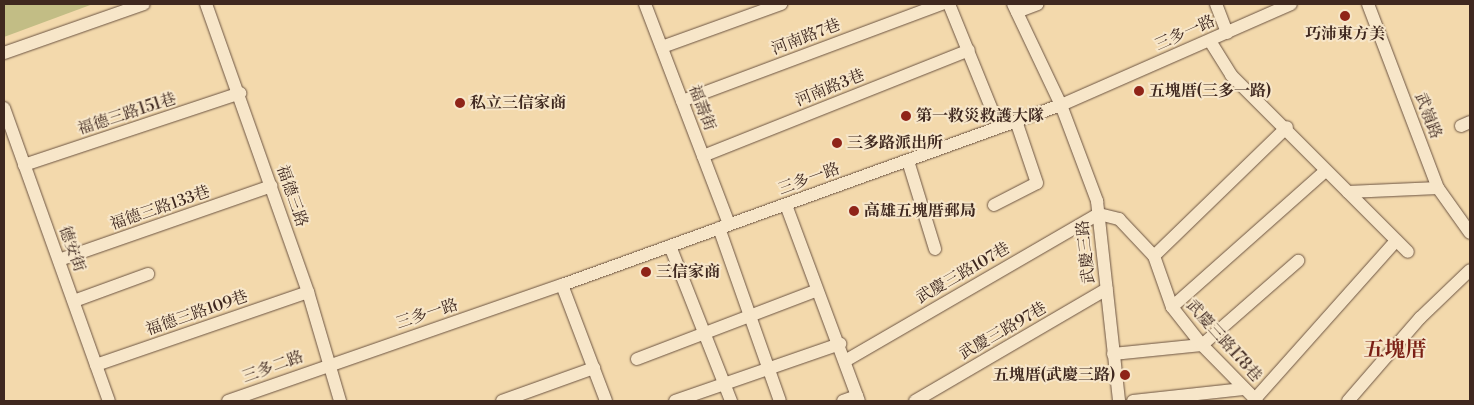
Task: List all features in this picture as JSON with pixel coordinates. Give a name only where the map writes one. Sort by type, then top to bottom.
[{"type":"street","points":[[4,53],[144,4]]},
{"type":"street","name":"福德三路","points":[[206,4],[240,93],[308,292],[340,401]]},
{"type":"street","name":"福壽街","points":[[645,4],[703,156],[749,316],[780,401]]},
{"type":"street","points":[[662,47],[781,4]]},
{"type":"street","name":"河南路7巷","points":[[682,101],[942,4]]},
{"type":"street","points":[[949,4],[999,127]]},
{"type":"street","points":[[1015,8],[1038,4]]},
{"type":"street","points":[[1216,4],[1227,33]]},
{"type":"street","name":"三多一路","points":[[329,364],[562,286],[1061,105],[1291,4]]},
{"type":"street","name":"武嶺路","points":[[1368,4],[1438,188],[1468,224]]},
{"type":"street","name":"武慶三路","points":[[1015,8],[1061,105],[1094,190],[1119,401]]},
{"type":"street","points":[[1210,41],[1231,75],[1286,127],[1325,171],[1408,252]]},
{"type":"street","name":"河南路3巷","points":[[703,156],[969,50]]},
{"type":"street","name":"福德三路151巷","points":[[24,165],[240,93]]},
{"type":"street","name":"德安街","points":[[4,108],[109,401]]},
{"type":"street","points":[[994,205],[1037,183],[1016,121]]},
{"type":"street","points":[[1154,256],[1286,127]]},
{"type":"street","points":[[908,161],[935,250]]},
{"type":"street","points":[[1172,307],[1325,171]]},
{"type":"street","name":"福德三路133巷","points":[[59,260],[271,186]]},
{"type":"street","points":[[1348,192],[1438,188]]},
{"type":"street","points":[[786,205],[815,291],[840,344],[858,399],[844,401]]},
{"type":"street","name":"武慶三路178巷","points":[[1098,214],[1119,218],[1154,256],[1172,307],[1202,345],[1243,389],[1256,400]]},
{"type":"street","name":"武慶三路107巷","points":[[845,361],[1098,214]]},
{"type":"street","points":[[1256,400],[1396,241]]},
{"type":"street","points":[[670,246],[732,401]]},
{"type":"street","points":[[1114,354],[1202,345],[1298,261]]},
{"type":"street","points":[[1348,401],[1420,318],[1470,270]]},
{"type":"street","points":[[74,301],[148,274]]},
{"type":"street","points":[[562,286],[606,401]]},
{"type":"street","name":"武慶三路97巷","points":[[915,401],[1107,289]]},
{"type":"street","points":[[638,359],[705,336],[749,316],[815,291]]},
{"type":"street","name":"福德三路109巷","points":[[96,365],[308,292]]},
{"type":"street","points":[[675,401],[770,371],[840,344]]},
{"type":"street","name":"三多二路","points":[[228,401],[329,364]]},
{"type":"street","points":[[502,400],[594,368]]},
{"type":"street","points":[[1133,401],[1243,389]]},
{"type":"shaded area","points":[[4,4],[93,4],[4,37]]},
{"type":"place","name":"巧沛東方美","points":[[1345,16]]},
{"type":"place","name":"五塊厝(三多一路)","points":[[1139,91]]},
{"type":"place","name":"私立三信家商","points":[[460,103]]},
{"type":"place","name":"第一救災救護大隊","points":[[906,116]]},
{"type":"place","name":"三多路派出所","points":[[837,143]]},
{"type":"place","name":"高雄五塊厝郵局","points":[[854,211]]},
{"type":"place","name":"三信家商","points":[[646,272]]},
{"type":"place","name":"五塊厝(武慶三路)","points":[[1125,375]]},
{"type":"district","name":"五塊厝","points":[[1395,350]]}]
